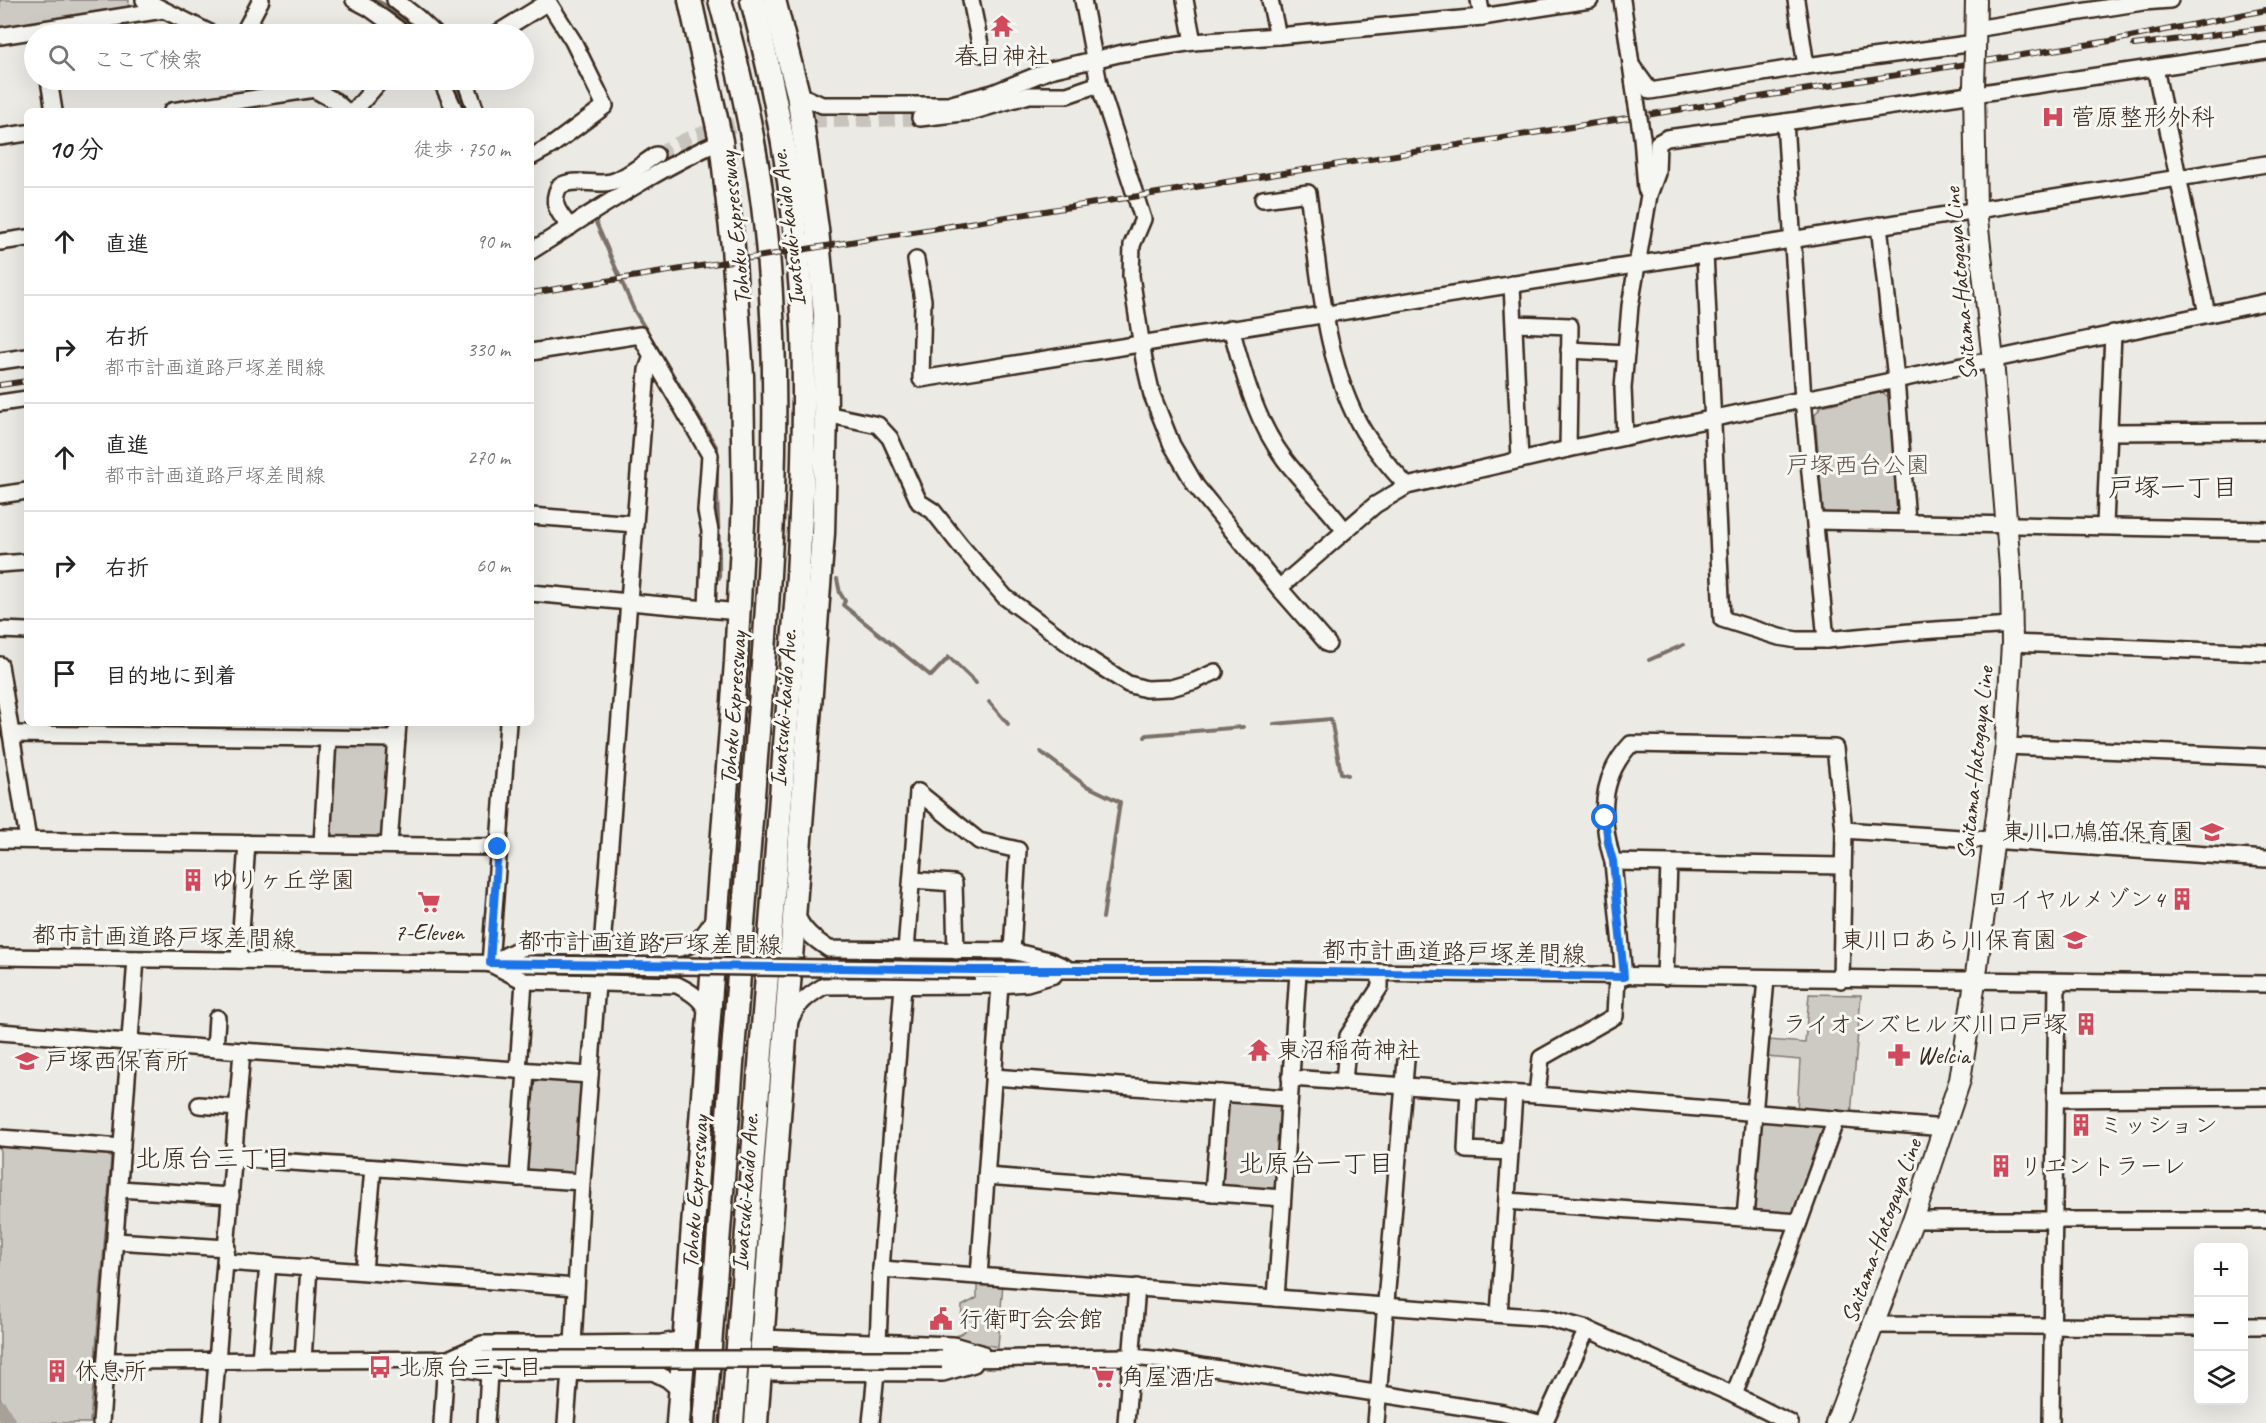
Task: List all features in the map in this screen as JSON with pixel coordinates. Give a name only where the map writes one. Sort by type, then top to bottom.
[{"type":"highway","name":"Iwatsuki-kaido Ave.","points":[[678,1423],[740,612],[744,503],[742,375],[733,247],[721,141],[690,0]]},
{"type":"highway","name":"Tohoku Expressway","points":[[704,1423],[769,590],[774,433],[774,336],[766,230],[742,81],[720,0]]},
{"type":"highway","points":[[732,1423],[797,592],[804,418],[803,332],[793,217],[778,118],[765,50],[752,0]]},
{"type":"highway","name":"Iwatsuki-kaido Ave.","points":[[756,1423],[823,533],[826,414],[825,315],[817,229],[798,94],[774,0]]},
{"type":"main road","points":[[1975,41],[1976,0]]},
{"type":"main road","name":"Saitama-Hatogaya Line","points":[[1836,1423],[1913,1220],[1960,1080],[2006,746],[2012,634],[2007,524],[1993,360],[1976,211],[1975,41]]},
{"type":"street","points":[[144,0],[192,24]]},
{"type":"street","points":[[248,24],[261,0]]},
{"type":"street","points":[[354,0],[391,24]]},
{"type":"street","points":[[395,0],[424,24]]},
{"type":"street","points":[[971,0],[982,54]]},
{"type":"street","points":[[1083,0],[1100,84],[1143,219],[1132,245],[1131,259],[1141,343],[1152,395],[1161,421],[1196,486],[1328,644]]},
{"type":"street","points":[[1185,0],[1193,42]]},
{"type":"street","points":[[1270,0],[1278,36]]},
{"type":"street","points":[[1479,0],[1482,17]]},
{"type":"street","points":[[798,94],[822,105],[948,105],[993,93],[1050,70],[1193,42],[1482,17],[1584,0]]},
{"type":"street","points":[[1622,0],[1642,137],[1646,189],[1649,195]]},
{"type":"street","points":[[1796,0],[1806,66]]},
{"type":"street","points":[[1630,65],[1650,91],[1975,41],[2143,1],[2170,0]]},
{"type":"street","points":[[512,24],[548,1],[573,41],[605,106],[551,146],[534,155]]},
{"type":"street","points":[[86,24],[163,10]]},
{"type":"street","points":[[0,36],[24,34]]},
{"type":"street","points":[[1625,437],[1623,388],[1630,306],[1649,195],[1657,173],[1658,143],[1667,138],[1785,122],[1974,90],[2155,68],[2266,51]]},
{"type":"street","points":[[2155,68],[2206,314]]},
{"type":"street","points":[[920,118],[971,112],[1029,94],[1067,95],[1100,84]]},
{"type":"street","points":[[51,90],[54,108]]},
{"type":"street","points":[[191,108],[308,90]]},
{"type":"street","points":[[317,90],[343,108]]},
{"type":"street","points":[[357,108],[372,90]]},
{"type":"street","points":[[446,90],[454,108]]},
{"type":"street","points":[[469,90],[475,108]]},
{"type":"street","points":[[1785,122],[1803,399],[1826,640]]},
{"type":"street","points":[[0,137],[24,133]]},
{"type":"street","points":[[534,249],[645,179],[721,141]]},
{"type":"street","points":[[570,227],[555,206],[559,186],[570,182],[602,184],[614,181],[656,155]]},
{"type":"street","points":[[916,260],[923,300],[921,379],[2266,164]]},
{"type":"street","points":[[1263,199],[1308,193],[1326,313],[1336,364],[1348,400],[1364,433],[1407,486]]},
{"type":"street","points":[[1880,225],[1896,379],[1907,521]]},
{"type":"street","points":[[0,242],[24,238]]},
{"type":"street","points":[[1705,253],[1722,619],[1779,637],[1826,640],[2012,634],[2266,653]]},
{"type":"street","points":[[1512,284],[1520,459]]},
{"type":"street","points":[[1279,588],[1375,505],[1407,486],[1520,459],[2266,302]]},
{"type":"street","points":[[1515,324],[1570,326],[1568,449]]},
{"type":"street","points":[[1231,328],[1249,393],[1256,412],[1270,437],[1285,460],[1345,531]]},
{"type":"street","points":[[2105,525],[2113,333]]},
{"type":"street","points":[[534,352],[640,335],[710,455],[706,511],[711,531],[707,608]]},
{"type":"street","points":[[1569,350],[1626,353]]},
{"type":"street","points":[[602,946],[646,370],[652,356]]},
{"type":"street","points":[[0,361],[24,357]]},
{"type":"street","points":[[0,403],[24,399]]},
{"type":"street","points":[[826,414],[878,425],[890,438],[919,502],[933,511],[1005,597],[1092,661],[1128,684],[1146,689],[1171,688],[1215,672]]},
{"type":"street","points":[[2110,432],[2266,431]]},
{"type":"street","points":[[0,495],[24,491]]},
{"type":"street","points":[[534,516],[635,524]]},
{"type":"street","points":[[1816,521],[1907,521],[2266,530]]},
{"type":"street","points":[[0,564],[24,562]]},
{"type":"street","points":[[534,593],[740,612]]},
{"type":"street","points":[[0,630],[24,630]]},
{"type":"street","points":[[0,665],[28,840]]},
{"type":"street","points":[[389,845],[398,726]]},
{"type":"street","points":[[490,963],[508,726]]},
{"type":"street","points":[[11,734],[162,730],[328,739],[397,739]]},
{"type":"street","points":[[322,844],[328,739]]},
{"type":"street","points":[[1537,1095],[1541,1058],[1615,1016],[1621,977],[1613,861],[1605,818],[1606,785],[1618,758],[1631,744],[1835,748],[1844,830],[1841,980]]},
{"type":"street","points":[[2006,746],[2266,757]]},
{"type":"street","points":[[906,951],[918,792],[980,841],[1018,850],[1012,951]]},
{"type":"street","points":[[1844,830],[2266,860]]},
{"type":"street","points":[[0,840],[498,847]]},
{"type":"street","points":[[239,960],[247,843]]},
{"type":"street","points":[[1613,861],[1843,866]]},
{"type":"street","points":[[1665,977],[1669,864]]},
{"type":"street","points":[[912,880],[954,883],[956,951]]},
{"type":"street","points":[[794,908],[800,924],[810,937],[829,949],[1012,951],[1049,960],[1071,970]]},
{"type":"street","points":[[490,963],[521,948],[602,946],[675,949],[689,947],[705,934],[718,911]]},
{"type":"street","name":"都市計画道路戸塚差間線","points":[[0,957],[975,970],[1000,978]]},
{"type":"street","points":[[101,1423],[136,959]]},
{"type":"street","points":[[490,963],[524,981],[677,985],[696,994],[704,1003],[710,1018]]},
{"type":"street","points":[[784,1035],[793,1012],[805,998],[824,986],[903,986],[1000,978],[1027,983],[1071,970]]},
{"type":"street","name":"都市計画道路戸塚差間線","points":[[1071,970],[2266,984]]},
{"type":"street","points":[[1276,1298],[1298,973]]},
{"type":"street","points":[[1344,1082],[1348,1036],[1380,987],[1380,973]]},
{"type":"street","points":[[979,1276],[1000,978]]},
{"type":"street","points":[[1745,1217],[1766,978]]},
{"type":"street","points":[[518,1178],[524,981]]},
{"type":"street","points":[[2051,1423],[2057,983]]},
{"type":"street","points":[[573,1344],[597,984]]},
{"type":"street","points":[[878,1343],[881,1269],[903,986]]},
{"type":"street","points":[[215,1049],[217,1018]]},
{"type":"street","points":[[0,1032],[590,1075]]},
{"type":"street","points":[[212,1423],[242,1051]]},
{"type":"street","points":[[1376,1423],[1406,1060]]},
{"type":"street","points":[[993,1077],[1289,1098]]},
{"type":"street","points":[[1290,1078],[1537,1095],[1945,1128]]},
{"type":"street","points":[[1469,1090],[1466,1150],[1510,1152]]},
{"type":"street","points":[[1214,1193],[1221,1094]]},
{"type":"street","points":[[1499,1314],[1514,1094]]},
{"type":"street","points":[[2055,1099],[2266,1097]]},
{"type":"street","points":[[199,1105],[238,1108]]},
{"type":"street","points":[[1734,1395],[1836,1119]]},
{"type":"street","points":[[0,1138],[122,1147]]},
{"type":"street","points":[[234,1158],[582,1182]]},
{"type":"street","points":[[364,1271],[373,1168]]},
{"type":"street","points":[[986,1176],[1282,1198]]},
{"type":"street","points":[[119,1189],[231,1196]]},
{"type":"street","points":[[1507,1201],[1799,1222]]},
{"type":"street","points":[[1913,1220],[2266,1220]]},
{"type":"street","points":[[115,1241],[227,1255],[268,1264],[576,1287]]},
{"type":"street","points":[[260,1360],[268,1264]]},
{"type":"street","points":[[303,1360],[309,1267]]},
{"type":"street","points":[[881,1269],[1547,1318],[1587,1329],[1734,1395],[1790,1423]]},
{"type":"street","points":[[1126,1423],[1137,1287]]},
{"type":"street","points":[[1875,1325],[2194,1327]]},
{"type":"street","points":[[2248,1326],[2266,1326]]},
{"type":"street","points":[[1544,1423],[1587,1329]]},
{"type":"street","points":[[761,1338],[953,1345],[995,1358]]},
{"type":"street","points":[[446,1360],[482,1344],[661,1343],[684,1340]]},
{"type":"street","points":[[490,1366],[1132,1357],[1503,1413],[1538,1423]]},
{"type":"street","points":[[759,1372],[943,1373],[995,1358]]},
{"type":"street","points":[[106,1360],[446,1360],[570,1372],[653,1372],[668,1379],[681,1391]]},
{"type":"street","points":[[442,1423],[446,1360]]},
{"type":"street","points":[[486,1423],[490,1366]]},
{"type":"street","points":[[566,1423],[570,1372]]},
{"type":"street","points":[[871,1423],[876,1373]]},
{"type":"green space","points":[[0,0],[129,0],[128,10],[43,24],[24,24],[24,27],[0,31]]},
{"type":"green space","name":"戸塚西台公園","points":[[1882,392],[1891,399],[1901,510],[1894,517],[1827,515],[1823,510],[1815,414],[1822,406]]},
{"type":"green space","points":[[336,743],[384,744],[390,749],[385,832],[377,839],[329,837],[331,748]]},
{"type":"green space","points":[[1809,994],[1861,995],[1851,1116],[1797,1112],[1800,1060],[1767,1057],[1768,1040],[1805,1043]]},
{"type":"green space","points":[[535,1078],[581,1081],[586,1087],[581,1170],[574,1177],[526,1174],[528,1082]]},
{"type":"green space","points":[[1227,1099],[1278,1103],[1284,1111],[1280,1185],[1273,1192],[1219,1188]]},
{"type":"green space","points":[[1763,1119],[1824,1123],[1827,1132],[1798,1210],[1790,1215],[1754,1213],[1751,1209],[1757,1123]]},
{"type":"green space","points":[[0,1143],[105,1152],[111,1158],[90,1423],[14,1423],[0,1398]]},
{"type":"green space","points":[[977,1281],[1003,1283],[998,1347],[952,1338],[965,1331],[961,1323],[962,1306],[977,1298]]},
{"type":"waterway","points":[[375,0],[409,24]]},
{"type":"waterway","points":[[458,90],[465,108]]},
{"type":"waterway","points":[[594,218],[634,310],[717,448],[717,455]]},
{"type":"waterway","points":[[717,463],[719,578]]},
{"type":"waterway","points":[[837,579],[840,593],[845,601],[843,605],[931,676],[949,657],[976,683]]},
{"type":"waterway","points":[[1649,660],[1683,645]]},
{"type":"waterway","points":[[989,702],[1008,724]]},
{"type":"waterway","points":[[1274,724],[1331,719],[1341,773],[1348,775]]},
{"type":"waterway","points":[[1145,737],[1243,727]]},
{"type":"waterway","points":[[1041,752],[1085,785],[1120,802],[1103,918]]},
{"type":"waterway","points":[[0,1407],[9,1423]]},
{"type":"tunnel","points":[[656,155],[694,136],[743,123],[920,118]]},
{"type":"railway","points":[[534,293],[2110,41],[2266,10]]},
{"type":"railway","points":[[2134,45],[2266,28]]},
{"type":"railway","points":[[0,385],[24,381]]},
{"type":"place","name":"春日神社","points":[[1002,26]]},
{"type":"place","name":"菅原整形外科","points":[[2053,117]]},
{"type":"place","name":"東川口鳩笛保育園","points":[[2212,832]]},
{"type":"place","name":"ゆりヶ丘学園","points":[[193,880]]},
{"type":"place","name":"ロイヤルメゾン4","points":[[2182,899]]},
{"type":"place","name":"7-Eleven","points":[[429,902]]},
{"type":"place","name":"東川口あら川保育園","points":[[2075,940]]},
{"type":"place","name":"ライオンズヒルズ川口戸塚","points":[[2086,1024]]},
{"type":"place","name":"東沼稲荷神社","points":[[1259,1050]]},
{"type":"place","name":"Welcia","points":[[1899,1055]]},
{"type":"place","name":"戸塚西保育所","points":[[27,1061]]},
{"type":"place","name":"ミッション","points":[[2081,1125]]},
{"type":"place","name":"リエントラーレ","points":[[2001,1166]]},
{"type":"place","name":"行衛町会会館","points":[[941,1319]]},
{"type":"place","name":"北原台三丁目","points":[[380,1367]]},
{"type":"place","name":"休息所","points":[[57,1371]]},
{"type":"place","name":"角屋酒店","points":[[1103,1377]]},
{"type":"district","name":"戸塚一丁目","points":[[2173,487]]},
{"type":"district","name":"北原台三丁目","points":[[213,1158]]},
{"type":"district","name":"北原台一丁目","points":[[1316,1163]]},
{"type":"route","points":[[498,847],[490,963],[975,970],[1205,970],[1624,977],[1613,861],[1605,818]]}]
